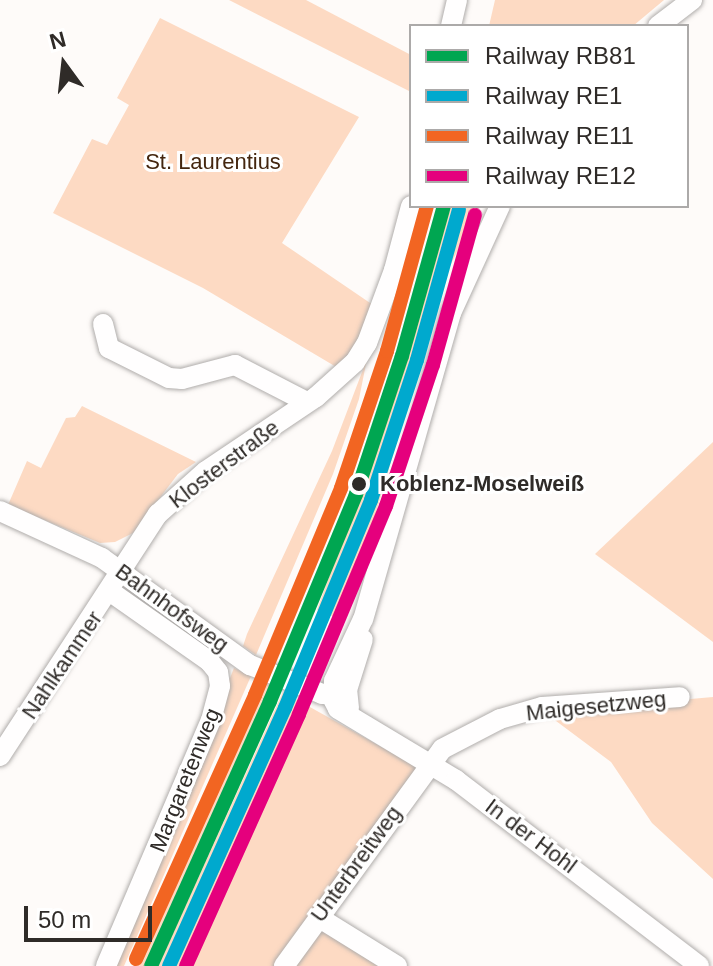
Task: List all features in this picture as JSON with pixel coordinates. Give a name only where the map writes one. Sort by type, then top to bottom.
[{"type":"street","points":[[451,24],[457,0]]},
{"type":"street","points":[[661,24],[692,0]]},
{"type":"street","name":"Klosterstraße","points":[[121,572],[158,514],[206,471],[344,375],[367,343],[394,270],[410,208]]},
{"type":"street","points":[[340,695],[361,653],[363,619],[451,313],[499,208]]},
{"type":"street","name":"Klosterstraße","points":[[103,324],[109,348],[169,378],[182,379],[235,365],[307,402]]},
{"type":"street","name":"Bahnhofsweg","points":[[0,511],[102,558],[239,657],[287,682],[340,695]]},
{"type":"street","name":"Nahlkammer","points":[[2,751],[111,592],[121,572]]},
{"type":"street","name":"Margaretenweg","points":[[106,966],[206,732],[220,686],[218,672],[209,661],[111,592]]},
{"type":"street","name":"In der Hohl","points":[[340,695],[355,718],[430,763],[538,841],[699,966]]},
{"type":"street","name":"Maigesetzweg","points":[[430,763],[442,749],[514,715],[542,707],[680,697]]},
{"type":"street","name":"Unterbreitweg","points":[[284,966],[430,763]]},
{"type":"street","points":[[318,917],[397,966]]},
{"type":"green space","points":[[229,0],[306,0],[409,54],[409,91]]},
{"type":"green space","points":[[495,0],[664,0],[635,24],[489,24]]},
{"type":"green space","name":"St. Laurentius","points":[[160,18],[359,117],[282,243],[376,307],[364,334],[338,368],[203,288],[53,213],[92,139],[107,145],[129,105],[117,98]]},
{"type":"green space","points":[[446,208],[479,208],[447,272],[344,621],[317,610],[389,411]]},
{"type":"green space","points":[[367,359],[359,399],[333,474],[256,655],[243,646],[247,634],[332,451]]},
{"type":"green space","points":[[82,406],[196,462],[178,474],[133,533],[115,542],[100,543],[8,505],[27,461],[41,468],[66,418],[75,417]]},
{"type":"green space","points":[[713,442],[713,642],[595,554]]},
{"type":"green space","points":[[234,668],[251,676],[124,966],[113,966]]},
{"type":"green space","points":[[258,680],[271,686],[146,966],[135,966]]},
{"type":"green space","points":[[283,692],[421,769],[307,921],[378,966],[158,966]]},
{"type":"green space","points":[[713,697],[713,879],[652,823],[611,762],[544,712]]},
{"type":"rail line","name":"RE11","points":[[136,959],[255,695],[341,488],[387,351],[426,208]]},
{"type":"rail line","name":"RB81","points":[[151,966],[270,701],[356,494],[402,356],[443,208]]},
{"type":"rail line","name":"RE1","points":[[169,966],[285,708],[371,500],[417,360],[459,210]]},
{"type":"rail line","name":"RE12","points":[[186,966],[299,714],[386,506],[433,365],[475,215]]},
{"type":"place","name":"Koblenz-Moselweiß","points":[[359,484]]}]
